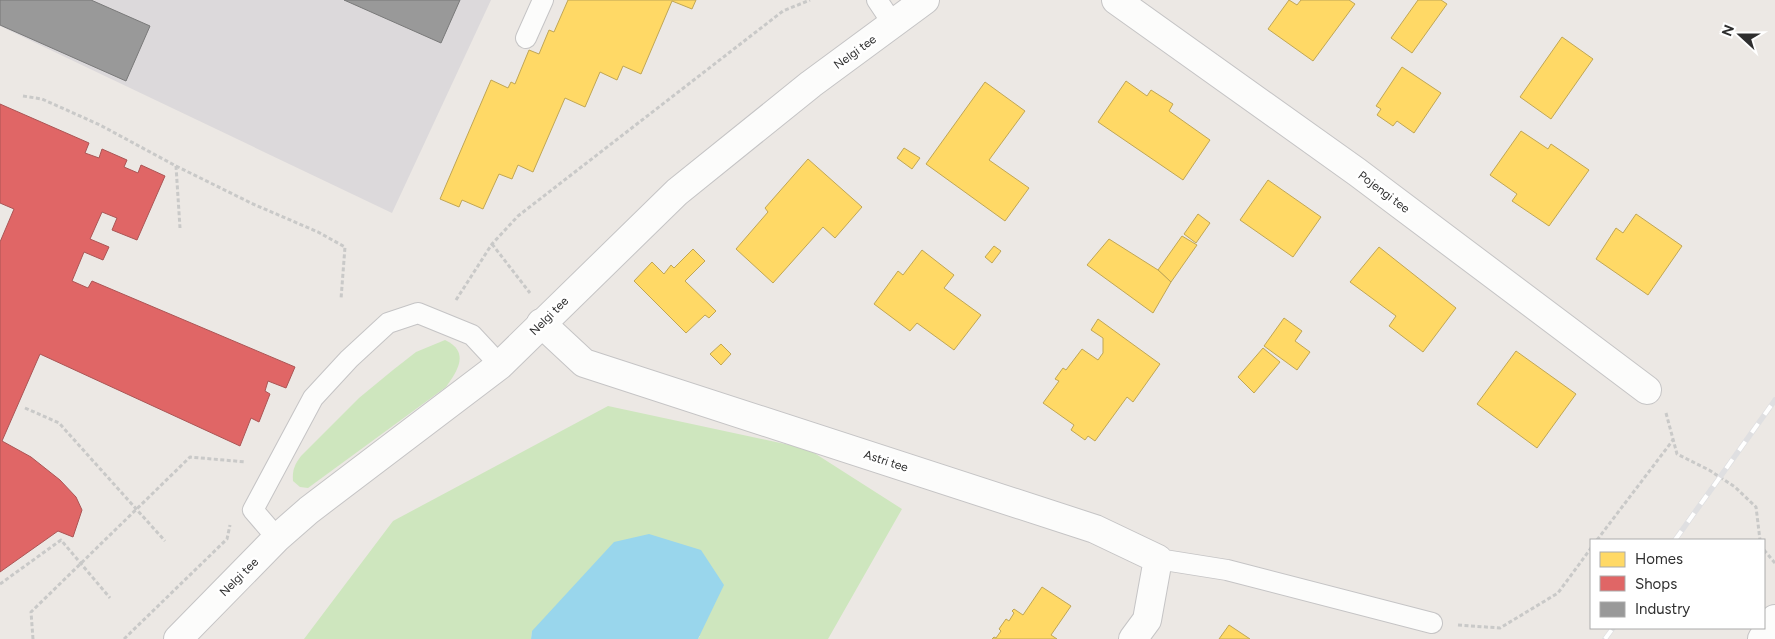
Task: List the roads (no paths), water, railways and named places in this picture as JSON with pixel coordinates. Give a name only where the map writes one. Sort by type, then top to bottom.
[{"type":"street","name":"Nelgi tee","points":[[178,639],[277,538],[309,510],[500,365],[677,192],[812,84],[925,0]]},
{"type":"street","name":"Pojengi tee","points":[[1116,0],[1357,172],[1647,390]]},
{"type":"street","name":"Astri tee","points":[[541,324],[584,363],[1095,529],[1158,559]]},
{"type":"street","points":[[1133,639],[1147,620],[1158,559]]},
{"type":"street","points":[[1762,639],[1775,619]]},
{"type":"lane","points":[[526,38],[543,0]]},
{"type":"lane","points":[[877,0],[893,24]]},
{"type":"lane","points":[[277,538],[253,510],[313,398],[349,359],[388,323],[418,313],[472,336],[500,365]]},
{"type":"lane","points":[[1158,559],[1226,570],[1432,623]]},
{"type":"water","points":[[649,534],[701,550],[724,585],[698,639],[531,639],[532,631],[614,542]]},
{"type":"railway","points":[[1676,539],[1775,400]]},
{"type":"railway","points":[[1605,639],[1612,629]]}]
